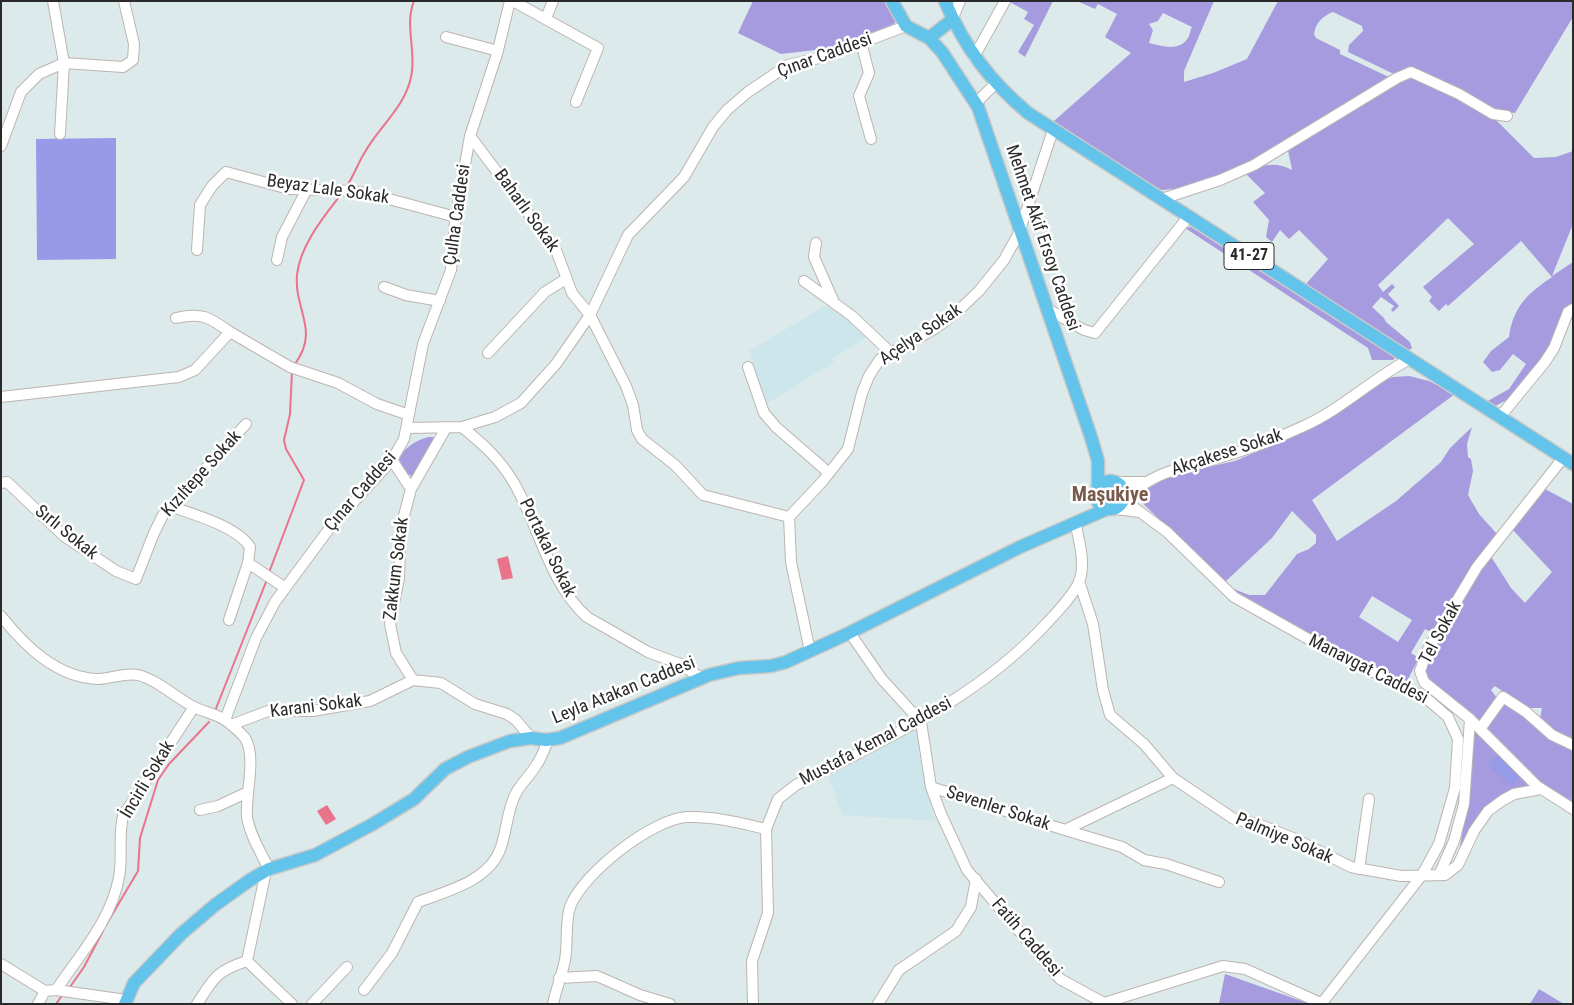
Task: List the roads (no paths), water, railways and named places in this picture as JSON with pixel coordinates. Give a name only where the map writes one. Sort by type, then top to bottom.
[{"type":"main road","points":[[892,1],[906,26],[929,38],[952,20]]},
{"type":"main road","name":"41-27","points":[[945,1],[952,20],[974,57],[995,84],[1028,113],[1568,461]]},
{"type":"main road","name":"Mehmet Akif Ersoy Caddesi","points":[[929,38],[942,52],[976,104],[992,144],[1020,233],[1098,461]]},
{"type":"main road","points":[[1098,461],[1113,481],[1123,488],[1118,504],[1102,507],[1097,494],[1098,461]]},
{"type":"main road","points":[[1075,522],[1090,509],[1097,494],[1113,481]]},
{"type":"main road","name":"Leyla Atakan Caddesi","points":[[126,1002],[134,983],[181,934],[225,897],[267,870],[315,855],[359,832],[414,799],[455,763],[496,745],[531,738],[548,740],[569,734],[701,678],[738,668],[776,665],[850,633],[1020,547],[1118,504]]},
{"type":"street","points":[[53,1],[64,64],[60,134]]},
{"type":"street","points":[[1,146],[21,92],[39,74],[64,64],[122,67],[133,60],[134,44],[124,1]]},
{"type":"street","points":[[512,1],[598,48],[576,102]]},
{"type":"street","name":"Çulha Caddesi","points":[[407,428],[423,344],[440,302],[450,270],[456,216],[470,136],[512,1]]},
{"type":"street","points":[[546,18],[553,1]]},
{"type":"street","points":[[952,20],[960,1]]},
{"type":"street","points":[[974,57],[1005,1]]},
{"type":"street","name":"Çınar Caddesi","points":[[228,722],[256,638],[284,587],[329,528],[392,460],[407,428],[462,427],[495,417],[521,403],[556,364],[590,315],[628,235],[684,177],[713,127],[727,110],[748,92],[788,65],[824,57],[906,26]]},
{"type":"street","points":[[446,38],[498,51]]},
{"type":"street","points":[[861,42],[869,73],[860,92],[860,102],[871,140]]},
{"type":"street","points":[[1162,199],[1254,165],[1397,78],[1411,72],[1459,94],[1492,114],[1507,116]]},
{"type":"street","points":[[976,104],[995,84]]},
{"type":"street","name":"Açelya Sokak","points":[[789,517],[848,449],[869,376],[880,359],[936,328],[969,302],[993,276],[1020,233],[1053,130]]},
{"type":"street","name":"Baharlı Sokak","points":[[470,136],[551,242],[576,299],[590,315],[626,386],[633,405],[637,430],[642,439],[674,465],[703,495],[789,517]]},
{"type":"street","name":"Beyaz Lale Sokak","points":[[198,250],[200,205],[222,173],[226,172],[289,189],[353,191],[374,194],[456,216]]},
{"type":"street","points":[[277,260],[282,237],[306,191]]},
{"type":"street","points":[[1046,308],[1084,330],[1095,333],[1188,217]]},
{"type":"street","points":[[816,242],[814,257],[833,301]]},
{"type":"street","points":[[488,353],[544,292],[566,279]]},
{"type":"street","points":[[804,281],[833,301],[890,352]]},
{"type":"street","points":[[384,287],[406,295],[440,302]]},
{"type":"street","points":[[1499,418],[1545,362],[1554,348],[1568,312],[1573,309]]},
{"type":"street","points":[[176,318],[190,315],[205,316],[293,368],[338,383],[377,404],[409,416]]},
{"type":"street","points":[[1,397],[85,389],[186,375],[205,360],[230,332]]},
{"type":"street","name":"Akçakese Sokak","points":[[1144,482],[1177,468],[1235,453],[1306,425],[1323,416],[1372,381],[1410,359]]},
{"type":"street","points":[[748,367],[764,413],[776,427],[829,473]]},
{"type":"street","name":"Kızıltepe Sokak","points":[[136,579],[158,522],[170,506],[246,424]]},
{"type":"street","name":"Portakal Sokak","points":[[462,427],[497,457],[507,472],[530,513],[563,588],[579,610],[586,617],[648,652],[680,664],[701,678]]},
{"type":"street","name":"Zakkum Sokak","points":[[413,680],[396,652],[390,624],[399,578],[403,519],[411,489],[446,428]]},
{"type":"street","points":[[392,460],[411,489]]},
{"type":"street","name":"Tel Sokak","points":[[1541,789],[1470,719],[1424,682],[1420,670],[1423,660],[1486,554],[1568,461]]},
{"type":"street","points":[[1113,481],[1144,482]]},
{"type":"street","name":"Sırlı Sokak","points":[[1,483],[7,482],[64,536],[120,574],[136,579]]},
{"type":"street","points":[[1118,504],[1144,482]]},
{"type":"street","name":"Manavgat Caddesi","points":[[1118,504],[1142,512],[1167,532],[1234,597],[1319,644],[1426,698],[1448,717],[1458,738],[1454,788],[1439,844],[1422,875],[1323,1003]]},
{"type":"street","points":[[170,506],[214,522],[242,538],[250,547],[248,563],[229,620]]},
{"type":"street","points":[[789,517],[791,562],[810,651]]},
{"type":"street","points":[[1075,522],[1081,558],[1079,581]]},
{"type":"street","points":[[248,563],[284,587]]},
{"type":"street","name":"Palmiye Sokak","points":[[1079,581],[1093,624],[1103,690],[1110,715],[1144,744],[1174,778],[1234,819],[1258,824],[1295,839],[1351,867],[1401,876],[1422,875]]},
{"type":"street","name":"Mustafa Kemal Caddesi","points":[[753,1004],[752,961],[768,913],[766,829],[778,799],[796,784],[921,722],[985,680],[1020,650],[1058,610],[1079,581]]},
{"type":"street","points":[[1,616],[15,633],[44,660],[63,670],[98,679],[137,675],[194,707],[228,722],[239,732],[248,747],[249,827],[267,870],[246,961]]},
{"type":"street","points":[[850,633],[880,678],[921,722]]},
{"type":"street","points":[[413,680],[441,683],[475,704],[507,714],[516,720],[531,738]]},
{"type":"street","name":"Karani Sokak","points":[[228,722],[268,711],[313,711],[370,701],[413,680]]},
{"type":"street","points":[[1480,729],[1503,696],[1526,712],[1552,735],[1573,745]]},
{"type":"street","name":"İncirli Sokak","points":[[38,1004],[89,942],[112,900],[119,878],[120,834],[123,816],[194,707]]},
{"type":"street","points":[[1438,875],[1454,841],[1464,804],[1470,719]]},
{"type":"street","name":"Fatih Caddesi","points":[[921,722],[931,787],[941,814],[967,870],[1060,979],[1103,1004],[1224,966],[1245,969],[1323,1003]]},
{"type":"street","points":[[364,990],[392,954],[418,902],[462,886],[479,876],[494,861],[502,845],[506,818],[516,793],[537,764],[548,740]]},
{"type":"street","name":"Sevenler Sokak","points":[[931,787],[1065,830],[1174,778]]},
{"type":"street","points":[[1422,875],[1449,873],[1458,865],[1480,821],[1495,805],[1514,794],[1541,789],[1573,809]]},
{"type":"street","points":[[200,810],[218,806],[248,792]]},
{"type":"street","points":[[1359,869],[1369,799]]},
{"type":"street","points":[[553,1004],[565,960],[570,907],[590,876],[626,845],[665,823],[685,817],[728,820],[766,829]]},
{"type":"street","points":[[1065,830],[1122,847],[1144,860],[1166,864],[1220,882]]},
{"type":"street","points":[[878,1004],[899,970],[956,931],[971,907],[976,879]]},
{"type":"street","points":[[197,1004],[218,973],[246,961]]},
{"type":"street","points":[[246,961],[292,1004]]},
{"type":"street","points":[[1,964],[50,990],[126,1002]]},
{"type":"street","points":[[312,1004],[346,967]]},
{"type":"street","points":[[559,978],[597,976],[640,995],[670,1004]]},
{"type":"waterway","points":[[347,186],[365,152],[398,107],[408,88],[413,58],[410,20],[414,1]]},
{"type":"waterway","points":[[295,364],[302,352],[306,330],[297,287],[299,264],[307,243],[339,197]]},
{"type":"waterway","points":[[270,570],[304,480],[286,449],[284,440],[290,414],[292,371]]},
{"type":"waterway","points":[[215,711],[266,582]]},
{"type":"waterway","points":[[106,925],[138,871],[140,838],[158,780],[169,764],[209,722]]},
{"type":"waterway","points":[[70,987],[84,967],[103,931]]},
{"type":"waterway","points":[[56,1004],[61,997]]},
{"type":"district","name":"Maşukiye","points":[[1110,496]]}]
